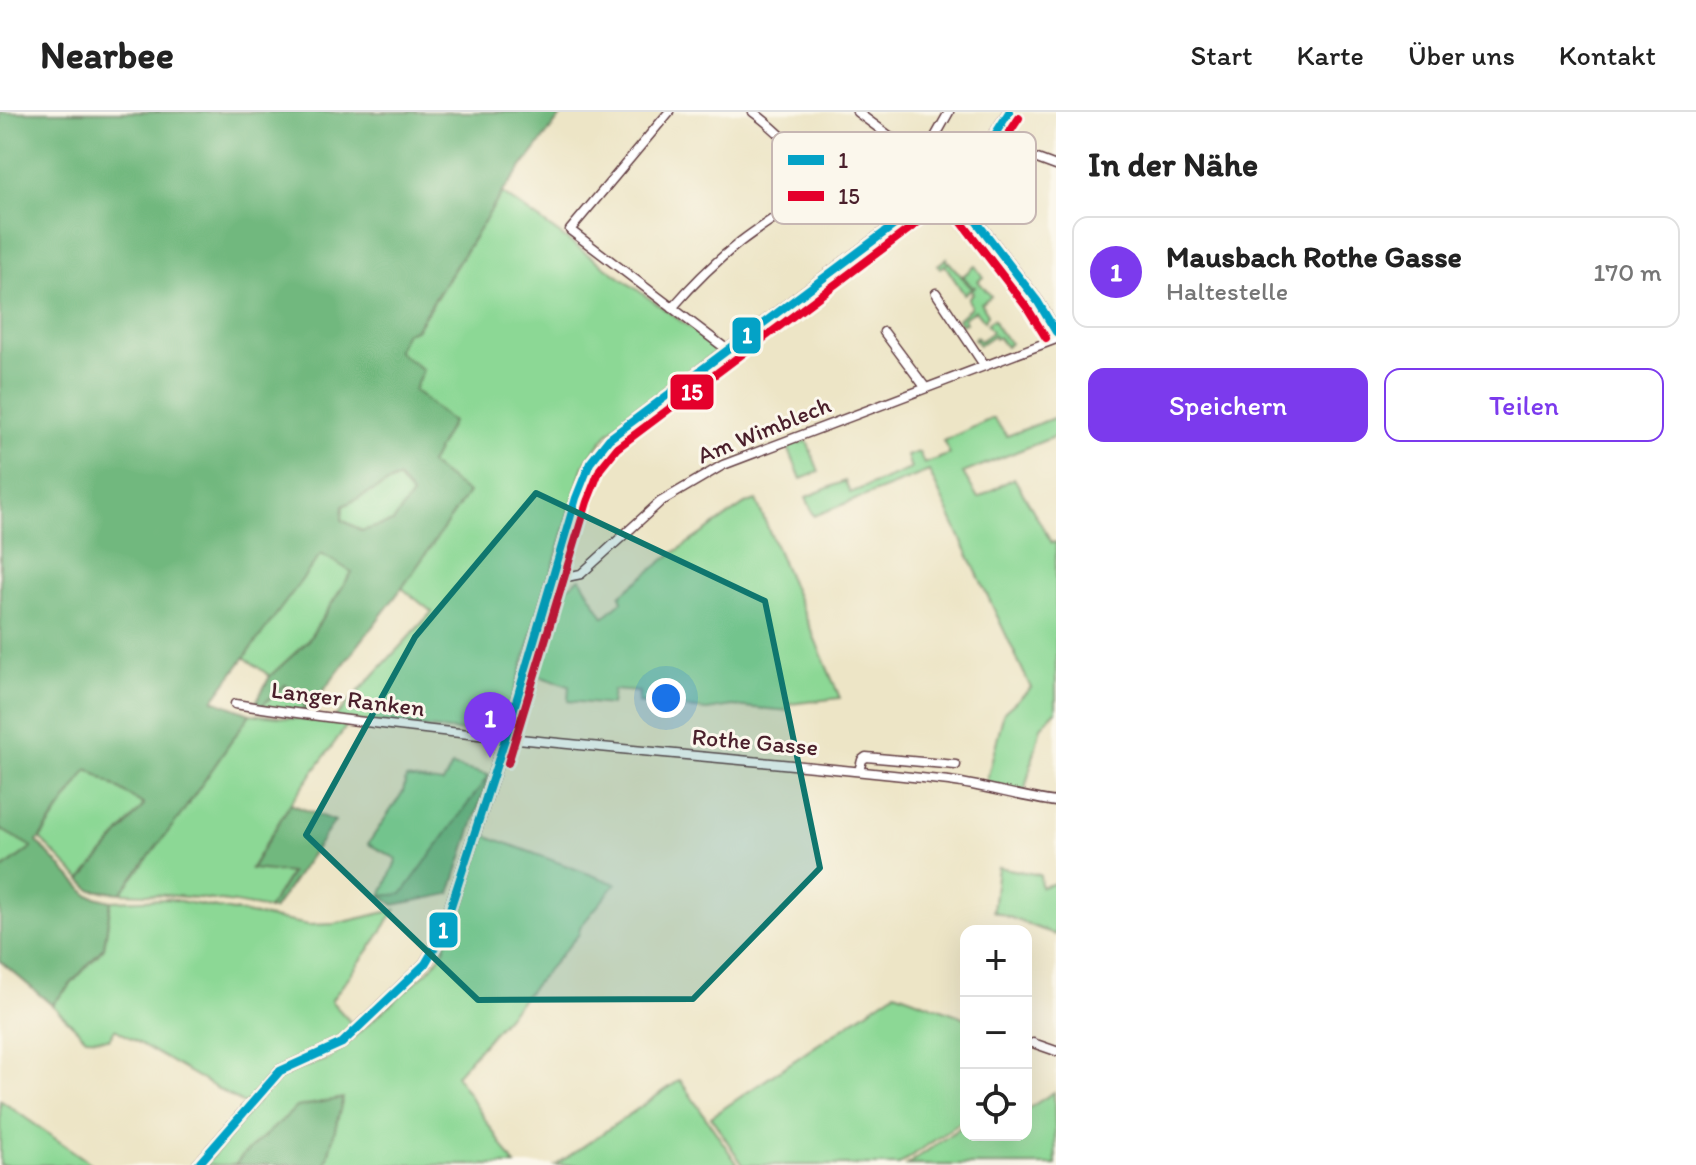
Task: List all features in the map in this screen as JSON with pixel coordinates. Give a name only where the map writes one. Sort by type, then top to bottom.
[{"type":"street","points":[[669,112],[570,230],[729,351]]},
{"type":"street","points":[[753,112],[777,132]]},
{"type":"street","points":[[857,112],[884,132]]},
{"type":"street","points":[[938,132],[949,112]]},
{"type":"street","points":[[996,132],[1009,112]]},
{"type":"street","points":[[1036,159],[1056,166]]},
{"type":"street","points":[[672,308],[713,264],[772,220]]},
{"type":"street","points":[[888,224],[893,228]]},
{"type":"street","points":[[198,1165],[280,1071],[342,1043],[425,964],[441,937],[452,910],[583,479],[598,451],[624,427],[898,224]]},
{"type":"street","points":[[978,224],[1038,302],[1056,332]]},
{"type":"street","points":[[936,293],[984,365]]},
{"type":"street","points":[[884,332],[925,387]]},
{"type":"street","name":"Am Wimblech","points":[[552,580],[581,574],[660,502],[709,471],[1056,339]]},
{"type":"street","name":"Langer Ranken","points":[[235,704],[505,739]]},
{"type":"street","name":"Rothe Gasse","points":[[505,739],[859,771],[952,782],[1056,802]]},
{"type":"street","name":"Rothe Gasse","points":[[859,771],[866,757],[956,765]]},
{"type":"street","points":[[1033,1043],[1056,1051]]},
{"type":"highlighted area","points":[[536,493],[765,601],[820,868],[693,999],[478,1000],[306,835],[415,637]]},
{"type":"green space","points":[[0,112],[564,112],[502,193],[415,330],[406,332],[397,351],[423,370],[414,390],[452,422],[430,464],[468,493],[402,588],[304,716],[305,698],[285,685],[260,707],[254,706],[270,676],[307,642],[352,572],[321,554],[213,700],[250,714],[180,816],[121,893],[91,890],[81,880],[144,805],[88,769],[37,842],[88,895],[111,901],[104,947],[52,1005],[0,961],[0,871],[32,847],[0,829]],"holes":[[[398,478],[412,495],[393,522],[362,531],[342,520],[343,506]]]},
{"type":"green space","points":[[502,193],[720,349],[610,431],[585,463],[501,735],[333,719],[432,612],[402,588],[467,494],[429,464],[414,390],[397,352],[406,331],[416,330]]},
{"type":"green space","points":[[947,258],[947,263],[972,289],[976,286],[972,287],[963,276],[975,266],[983,277],[978,281],[991,296],[981,303],[988,314],[984,321],[975,310],[964,318],[966,323],[961,324],[958,319],[971,307],[968,298],[973,293],[971,289],[964,294],[945,265],[940,268],[938,265]]},
{"type":"green space","points":[[993,319],[1010,343],[1006,347],[994,335],[979,345],[974,339],[976,337],[980,341],[992,332],[987,324]]},
{"type":"green space","points":[[1056,417],[1056,436],[963,473],[978,498],[1014,478],[1052,543],[1056,542],[1056,711],[1041,727],[1024,793],[986,783],[1004,712],[1031,688],[929,471],[814,516],[806,497],[845,481],[850,493],[911,469],[907,456],[919,452],[924,464],[950,454],[943,441],[993,418],[1007,436]]},
{"type":"green space","points":[[799,440],[800,443],[807,441],[819,472],[801,479],[787,445]]},
{"type":"green space","points":[[399,478],[413,495],[393,522],[362,531],[342,520],[342,506]]},
{"type":"green space","points":[[756,500],[840,698],[790,704],[790,711],[733,706],[707,710],[638,703],[639,692],[613,690],[611,705],[568,701],[569,686],[529,673],[551,601],[580,578],[604,617],[622,601],[620,595],[669,556],[745,504]]},
{"type":"green space","points":[[321,553],[353,571],[307,642],[270,676],[244,657]]},
{"type":"green space","points":[[285,685],[305,698],[302,713],[260,707]]},
{"type":"green space","points":[[250,714],[348,724],[290,804],[251,868],[291,872],[268,909],[195,898],[121,893],[180,816]]},
{"type":"green space","points":[[452,766],[489,775],[402,895],[381,896],[397,859],[368,844],[403,792],[406,778],[443,783]]},
{"type":"green space","points":[[88,769],[144,805],[81,880],[40,839]]},
{"type":"green space","points":[[489,775],[450,894],[394,905],[381,896],[402,894]]},
{"type":"green space","points":[[290,804],[335,821],[273,910],[268,909],[291,873],[251,869]]},
{"type":"green space","points":[[0,829],[32,847],[0,871]]},
{"type":"green space","points":[[479,833],[616,884],[580,927],[579,934],[456,1075],[515,1165],[326,1165],[342,1099],[243,1155],[235,1165],[205,1165],[271,1085],[289,1072],[329,1059],[430,969],[444,950]]},
{"type":"green space","points":[[998,867],[1040,875],[1041,887],[1056,883],[1056,935],[993,911]]},
{"type":"green space","points":[[169,899],[309,925],[335,924],[395,910],[331,1001],[354,1026],[326,1048],[302,1058],[244,1104],[115,1029],[109,1039],[86,1038],[52,1005],[104,948],[111,901]]},
{"type":"green space","points":[[895,992],[960,1016],[960,1122],[899,1165],[743,1165],[711,1117]]},
{"type":"green space","points":[[680,1080],[738,1165],[556,1165]]},
{"type":"green space","points":[[1054,1092],[1056,1165],[907,1165],[960,1128],[960,1141],[1032,1141],[1032,1106]]},
{"type":"green space","points":[[343,1098],[326,1165],[235,1165],[297,1107]]},
{"type":"green space","points":[[0,1100],[93,1165],[0,1165]]},
{"type":"transit line","name":"1","points":[[996,132],[1009,112]]},
{"type":"transit line","name":"15","points":[[1010,132],[1019,118]]},
{"type":"transit line","name":"1","points":[[198,1165],[280,1071],[342,1043],[425,964],[441,937],[505,739],[576,498],[590,463],[609,439],[896,224]]},
{"type":"transit line","name":"15","points":[[508,763],[587,502],[600,469],[617,448],[916,224]]},
{"type":"transit line","name":"15","points":[[963,224],[1028,309],[1046,338]]},
{"type":"transit line","name":"1","points":[[978,224],[1038,302],[1056,332]]},
{"type":"place","name":"Mausbach Rothe Gasse","points":[[490,758]]}]
